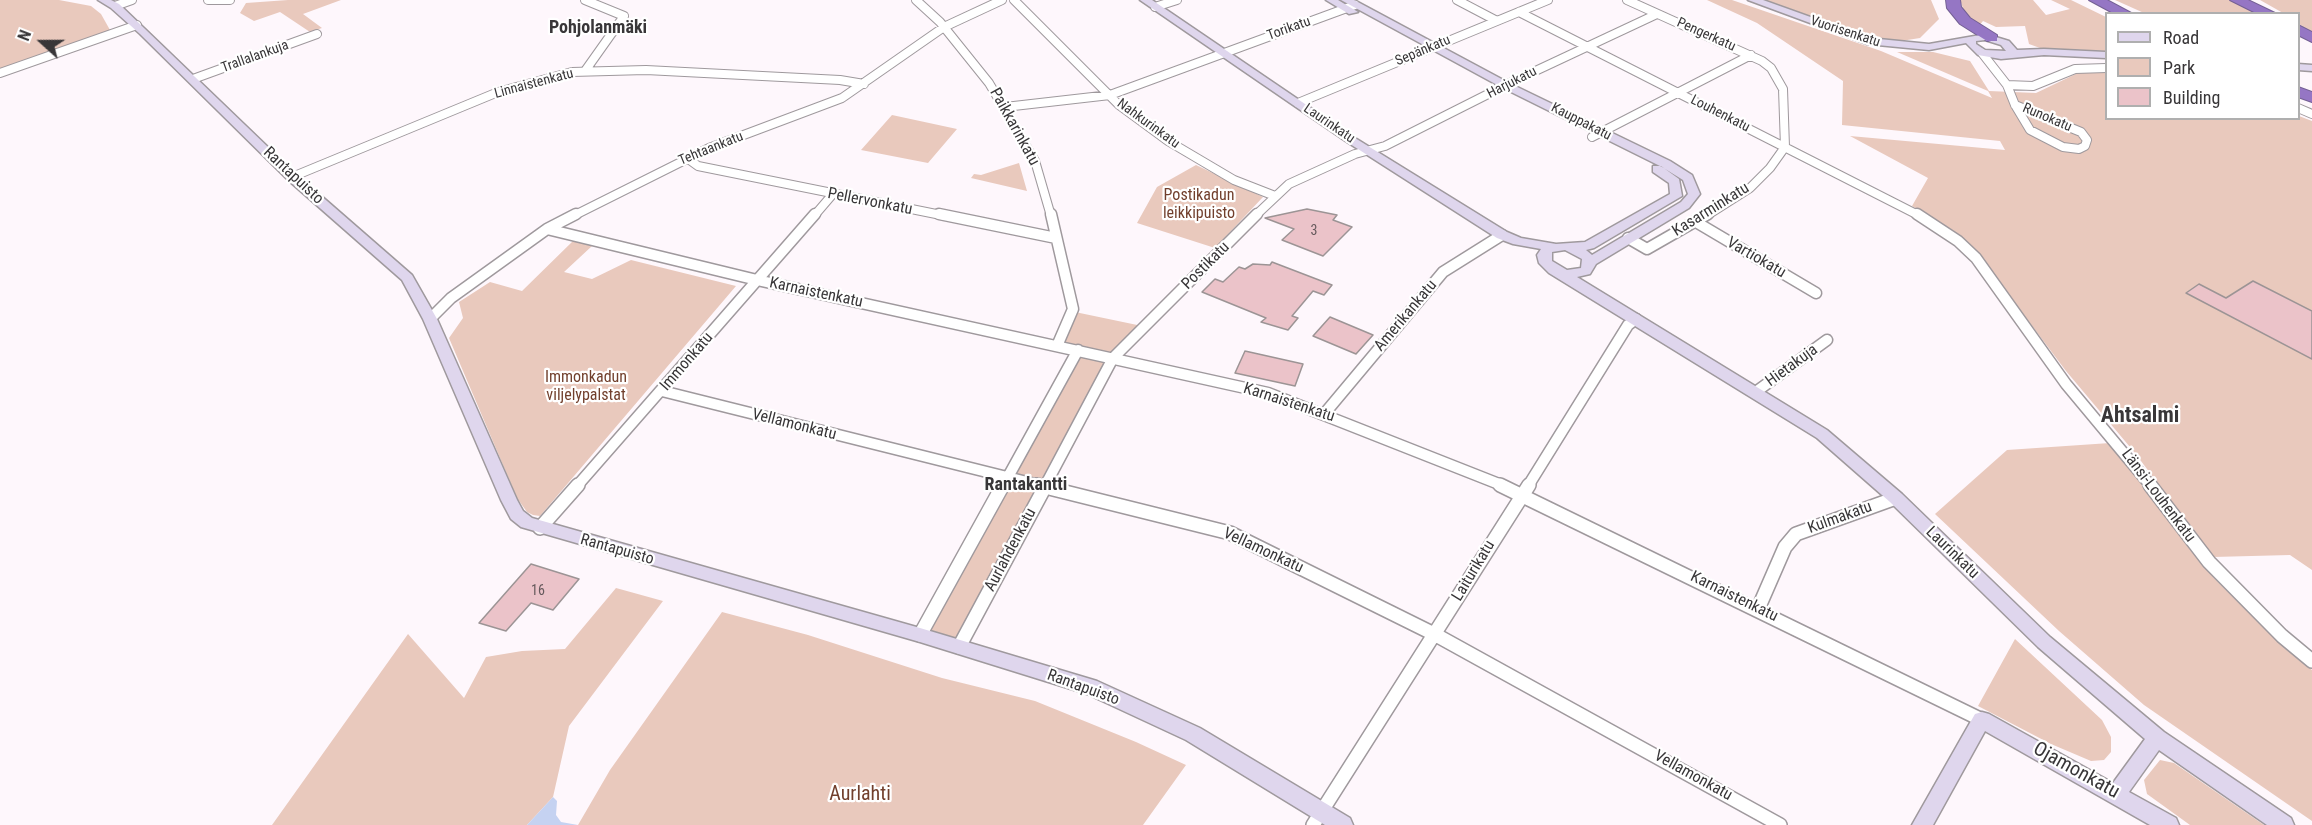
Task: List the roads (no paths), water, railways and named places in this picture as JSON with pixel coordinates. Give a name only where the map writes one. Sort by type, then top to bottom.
[{"type":"highway","points":[[1953,0],[1954,8],[1965,21],[1976,45]]},
{"type":"highway","points":[[2096,0],[2124,12]]},
{"type":"highway","points":[[2106,0],[2124,12]]},
{"type":"highway","points":[[2237,0],[2266,12]]},
{"type":"highway","points":[[1965,21],[1999,40]]},
{"type":"street","points":[[109,3],[132,0]]},
{"type":"street","points":[[208,0],[230,0]]},
{"type":"street","points":[[585,0],[624,16],[585,71]]},
{"type":"street","name":"Paikkarinkatu","points":[[916,0],[944,27],[1005,107],[1035,161],[1073,309],[1057,345]]},
{"type":"street","name":"Tehtaankatu","points":[[430,319],[451,298],[547,230],[687,158],[831,104],[864,84],[944,27],[1002,0]]},
{"type":"street","name":"Nahkurinkatu","points":[[1014,0],[1119,105],[1167,141],[1234,180],[1275,196]]},
{"type":"street","points":[[1150,3],[1177,0]]},
{"type":"street","name":"Kauppakatu","points":[[1331,0],[1349,5],[1500,88],[1683,174],[1694,189],[1694,194],[1685,205],[1628,238],[1587,267]]},
{"type":"street","points":[[1457,0],[1497,21]]},
{"type":"street","name":"Sepänkatu","points":[[1298,103],[1548,0]]},
{"type":"street","name":"Pengerkatu","points":[[1627,0],[1751,55]]},
{"type":"street","name":"Vuorisenkatu","points":[[1753,0],[1867,41],[1904,46],[1976,45]]},
{"type":"street","name":"Rantapuisto","points":[[109,3],[137,25],[292,177],[407,278],[430,319],[517,515],[540,528],[920,635],[1091,687],[1193,734],[1317,818],[1342,825]]},
{"type":"street","name":"Laurinkatu","points":[[1150,3],[1367,150],[1502,235],[1518,241],[1553,247]]},
{"type":"street","name":"Torikatu","points":[[1223,53],[1349,5]]},
{"type":"street","name":"Louhenkatu","points":[[1519,12],[1920,216]]},
{"type":"street","name":"Harjukatu","points":[[1367,150],[1385,146],[1500,88],[1657,14]]},
{"type":"street","points":[[0,73],[137,25]]},
{"type":"street","name":"Trallalankuja","points":[[193,79],[317,34]]},
{"type":"street","points":[[1999,40],[2012,50],[1999,72]]},
{"type":"street","points":[[1976,45],[1999,40],[2044,52]]},
{"type":"street","points":[[1976,45],[2008,55],[2044,52],[2105,55]]},
{"type":"street","name":"Runokatu","points":[[1976,45],[1999,72],[2015,105],[2030,130],[2040,138],[2062,147],[2079,149],[2085,146],[2087,141],[2081,132],[2015,105]]},
{"type":"street","points":[[1005,107],[1110,95],[1223,53]]},
{"type":"street","points":[[1597,134],[1751,55],[1771,68],[1783,89],[1786,118],[1785,147]]},
{"type":"street","points":[[2007,85],[2033,86],[2075,69],[2105,69]]},
{"type":"street","name":"Linnaistenkatu","points":[[292,177],[498,92],[540,79],[585,71],[657,70],[840,80],[864,84]]},
{"type":"street","name":"Kauppakatu","points":[[1574,248],[1588,245],[1671,200],[1677,191],[1670,177],[1597,134]]},
{"type":"street","name":"Kasarminkatu","points":[[1628,238],[1647,249],[1696,222],[1750,188],[1770,168],[1785,147]]},
{"type":"street","name":"Postikatu","points":[[1113,358],[1289,184],[1367,150]]},
{"type":"street","name":"Pellervonkatu","points":[[687,158],[698,166],[832,195],[1056,237]]},
{"type":"street","name":"Immonkatu","points":[[540,528],[832,195]]},
{"type":"street","name":"Länsi-Louhenkatu","points":[[1920,216],[1958,241],[1976,258],[2066,384],[2128,456],[2194,544],[2247,602],[2312,661]]},
{"type":"street","name":"Vartiokatu","points":[[1696,222],[1816,293]]},
{"type":"street","name":"Karnaistenkatu","points":[[547,230],[757,280],[1268,393],[1325,413],[1521,493],[1982,720]]},
{"type":"street","name":"Amerikankatu","points":[[1325,413],[1443,272],[1502,235]]},
{"type":"street","name":"Laurinkatu","points":[[1518,241],[1544,259]]},
{"type":"street","points":[[1553,247],[1574,248],[1585,254],[1587,267],[1574,274],[1560,272],[1549,267],[1544,259],[1545,252],[1553,247]]},
{"type":"street","name":"Laurinkatu","points":[[1587,267],[1605,300]]},
{"type":"street","name":"Laurinkatu","points":[[1560,272],[1756,392],[1845,453],[1896,498],[2044,642],[2157,738],[2284,825]]},
{"type":"street","name":"Laiturikatu","points":[[1317,818],[1436,635],[1521,493],[1628,325],[1636,319]]},
{"type":"street","name":"Hietakuja","points":[[1756,392],[1827,340]]},
{"type":"street","points":[[920,635],[1078,350]]},
{"type":"street","name":"Aurlahdenkatu","points":[[959,647],[1113,358]]},
{"type":"street","name":"Vellamonkatu","points":[[662,391],[1006,479],[1230,533],[1436,635],[1780,825]]},
{"type":"street","name":"Kulmakatu","points":[[1758,609],[1785,547],[1796,534],[1896,498]]},
{"type":"street","points":[[1922,825],[1982,720]]},
{"type":"street","name":"Ojamonkatu","points":[[1982,720],[2169,825]]},
{"type":"street","points":[[2117,794],[2157,738]]},
{"type":"water","points":[[553,797],[557,801],[556,815],[561,822],[578,825],[527,825]]},
{"type":"district","name":"Pohjolanmäki","points":[[598,28]]},
{"type":"district","name":"Ahtsalmi","points":[[2140,416]]},
{"type":"district","name":"Rantakantti","points":[[1026,485]]},
{"type":"park label","name":"Postikadun leikkipuisto","points":[[1199,205]]},
{"type":"park label","name":"Immonkadun viljelypalstat","points":[[586,387]]},
{"type":"park label","name":"Aurlahti","points":[[860,795]]}]
